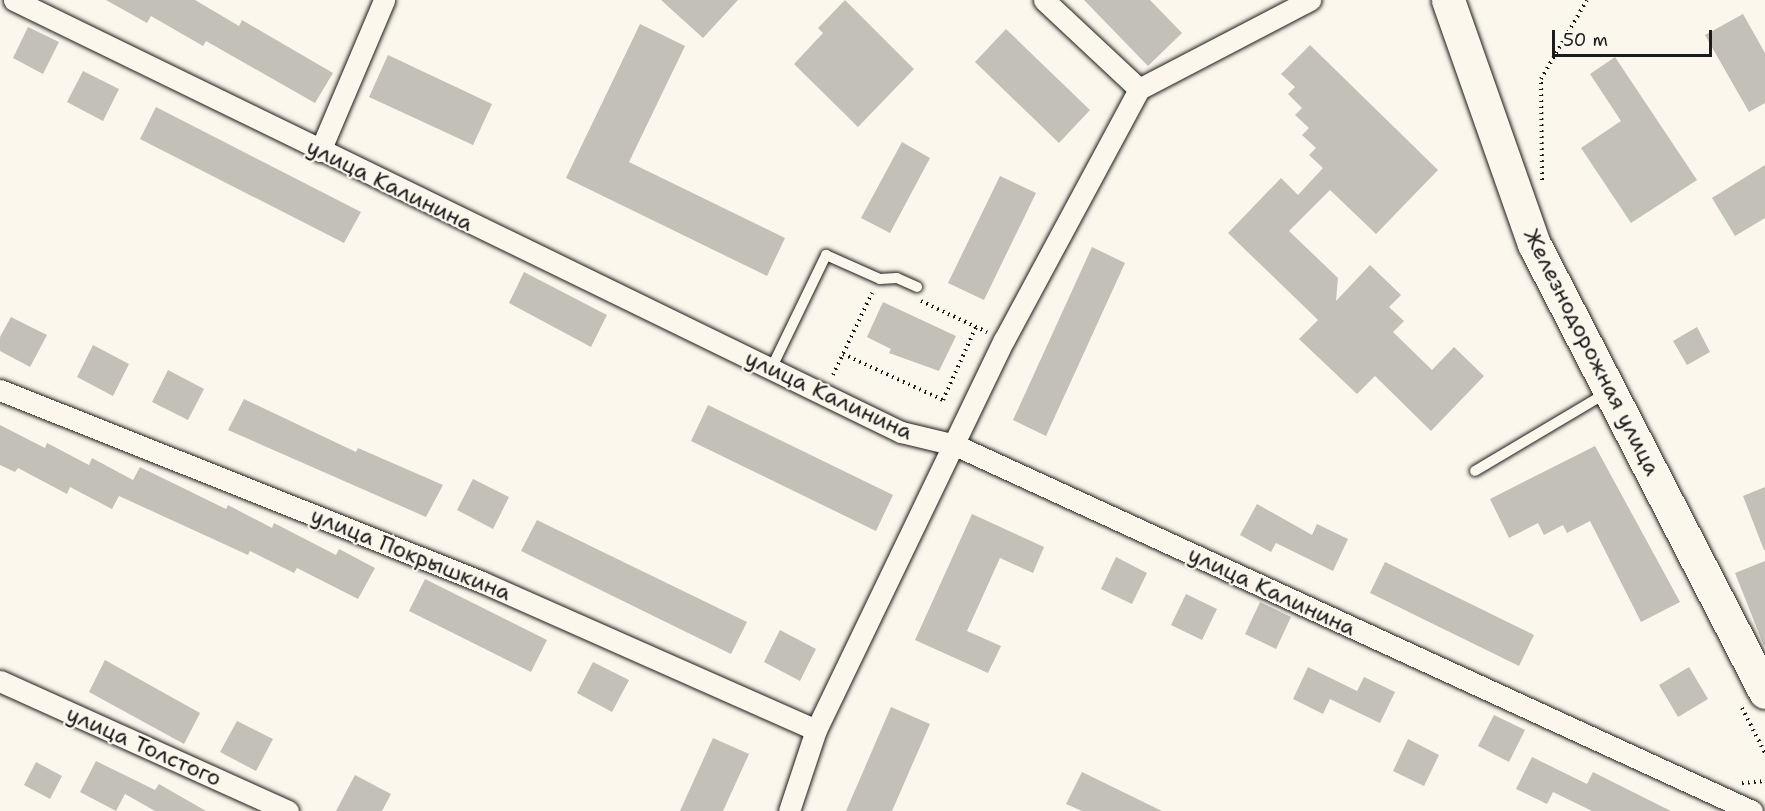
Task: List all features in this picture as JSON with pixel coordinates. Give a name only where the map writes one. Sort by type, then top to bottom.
[{"type":"main road","name":"Железнодорожная улица","points":[[1448,0],[1534,244],[1765,692]]},
{"type":"street","name":"улица Калинина","points":[[14,0],[901,432],[955,445],[1752,811]]},
{"type":"street","points":[[320,151],[384,0]]},
{"type":"street","points":[[1044,0],[1139,88]]},
{"type":"street","points":[[789,811],[816,730],[1004,340],[1139,88],[1310,0]]},
{"type":"street","name":"улица Покрышкина","points":[[0,390],[482,582],[816,730]]},
{"type":"street","name":"улица Толстого","points":[[0,681],[288,811]]},
{"type":"lane","points":[[771,369],[826,255],[880,279],[897,278],[914,292]]},
{"type":"lane","points":[[1475,471],[1611,391]]},
{"type":"path","points":[[1542,189],[1541,79],[1587,0]]},
{"type":"path","points":[[824,395],[872,291],[880,290]]},
{"type":"path","points":[[914,292],[1004,340]]},
{"type":"path","points":[[843,354],[943,400],[976,327]]},
{"type":"building","points":[[106,0],[195,0],[239,26],[242,20],[333,73],[315,103],[206,41],[203,46],[151,16],[147,23]]},
{"type":"building","points":[[661,0],[738,0],[703,38]]},
{"type":"building","points":[[845,0],[914,69],[858,127],[794,64],[823,33],[818,28]]},
{"type":"building","points":[[1084,0],[1150,0],[1182,33],[1148,66]]},
{"type":"building","points":[[1743,14],[1765,53],[1765,103],[1749,112],[1705,35]]},
{"type":"building","points":[[640,24],[685,46],[629,162],[785,238],[767,276],[566,178]]},
{"type":"building","points":[[28,27],[59,42],[43,74],[13,58]]},
{"type":"building","points":[[1006,29],[1090,110],[1059,143],[975,62]]},
{"type":"building","points":[[1310,45],[1438,170],[1376,234],[1330,190],[1289,231],[1338,278],[1336,301],[1370,265],[1401,295],[1389,307],[1404,321],[1393,332],[1432,370],[1454,347],[1484,376],[1431,431],[1375,376],[1357,394],[1299,339],[1318,320],[1228,233],[1281,178],[1298,195],[1323,168],[1309,155],[1316,148],[1302,135],[1309,128],[1295,115],[1302,108],[1288,94],[1295,87],[1281,74]]},
{"type":"building","points":[[388,55],[492,104],[473,145],[369,97]]},
{"type":"building","points":[[1615,57],[1697,180],[1631,223],[1581,148],[1621,121],[1590,74]]},
{"type":"building","points":[[83,71],[119,89],[103,121],[67,102]]},
{"type":"building","points":[[156,107],[361,212],[344,243],[140,139]]},
{"type":"building","points":[[902,142],[930,158],[890,233],[861,218]]},
{"type":"building","points":[[1765,165],[1765,218],[1735,236],[1712,198]]},
{"type":"building","points":[[1000,176],[1036,193],[984,300],[948,283]]},
{"type":"building","points":[[1092,247],[1125,263],[1046,436],[1013,420]]},
{"type":"building","points":[[524,272],[607,315],[591,347],[509,303]]},
{"type":"building","points":[[883,302],[956,336],[939,371],[889,353],[891,349],[867,337]]},
{"type":"building","points":[[11,317],[47,335],[30,367],[0,351],[0,337]]},
{"type":"building","points":[[1697,327],[1710,352],[1687,365],[1673,341]]},
{"type":"building","points":[[93,345],[129,364],[113,396],[77,377]]},
{"type":"building","points":[[168,370],[204,389],[188,420],[152,402]]},
{"type":"building","points":[[244,399],[356,452],[358,448],[443,485],[426,517],[228,430]]},
{"type":"building","points":[[708,405],[893,495],[876,531],[691,441]]},
{"type":"building","points":[[0,425],[45,448],[47,443],[89,465],[92,458],[133,480],[140,467],[226,509],[228,505],[272,528],[274,523],[336,555],[339,549],[375,568],[358,599],[297,568],[294,573],[250,551],[248,555],[119,496],[112,509],[70,487],[67,494],[18,468],[15,472],[0,465]]},
{"type":"building","points":[[1595,446],[1680,602],[1641,622],[1590,521],[1567,533],[1563,525],[1544,535],[1538,523],[1509,538],[1490,499]]},
{"type":"building","points":[[473,479],[509,497],[493,529],[457,510]]},
{"type":"building","points":[[1765,487],[1765,550],[1764,550],[1743,496]]},
{"type":"building","points":[[1257,504],[1312,535],[1317,524],[1348,539],[1333,571],[1276,543],[1271,552],[1240,535]]},
{"type":"building","points":[[972,514],[1044,547],[1033,573],[1000,558],[967,631],[1001,646],[988,673],[915,640]]},
{"type":"building","points":[[537,520],[747,622],[731,654],[521,551]]},
{"type":"building","points":[[1116,557],[1147,573],[1132,604],[1101,589]]},
{"type":"building","points":[[1765,561],[1765,645],[1764,646],[1735,573]]},
{"type":"building","points":[[1385,562],[1534,635],[1519,666],[1370,593]]},
{"type":"building","points":[[425,579],[547,640],[531,672],[409,611]]},
{"type":"building","points":[[1186,594],[1217,609],[1202,640],[1171,625]]},
{"type":"building","points":[[1260,602],[1291,617],[1276,649],[1245,634]]},
{"type":"building","points":[[780,630],[816,649],[800,681],[764,662]]},
{"type":"building","points":[[105,660],[200,713],[184,744],[89,692]]},
{"type":"building","points":[[593,662],[629,680],[612,712],[577,693]]},
{"type":"building","points":[[1308,667],[1357,691],[1364,677],[1395,692],[1380,723],[1330,699],[1323,714],[1293,699]]},
{"type":"building","points":[[1689,667],[1708,699],[1678,717],[1659,685]]},
{"type":"building","points":[[891,707],[930,724],[892,811],[846,811]]},
{"type":"building","points":[[1494,715],[1525,730],[1509,762],[1478,746]]},
{"type":"building","points":[[237,721],[273,739],[256,771],[220,752]]},
{"type":"building","points":[[713,738],[749,754],[723,811],[680,811]]},
{"type":"building","points":[[1408,739],[1439,755],[1424,786],[1393,771]]},
{"type":"building","points":[[1532,757],[1587,784],[1593,772],[1671,811],[1592,811],[1553,792],[1547,804],[1516,789]]},
{"type":"building","points":[[96,761],[155,790],[159,784],[206,811],[155,811],[125,794],[116,811],[80,792]]},
{"type":"building","points":[[36,762],[62,776],[50,799],[24,785]]},
{"type":"building","points":[[1082,772],[1162,811],[1082,811],[1066,804]]},
{"type":"building","points":[[355,775],[391,794],[382,811],[336,811]]}]
